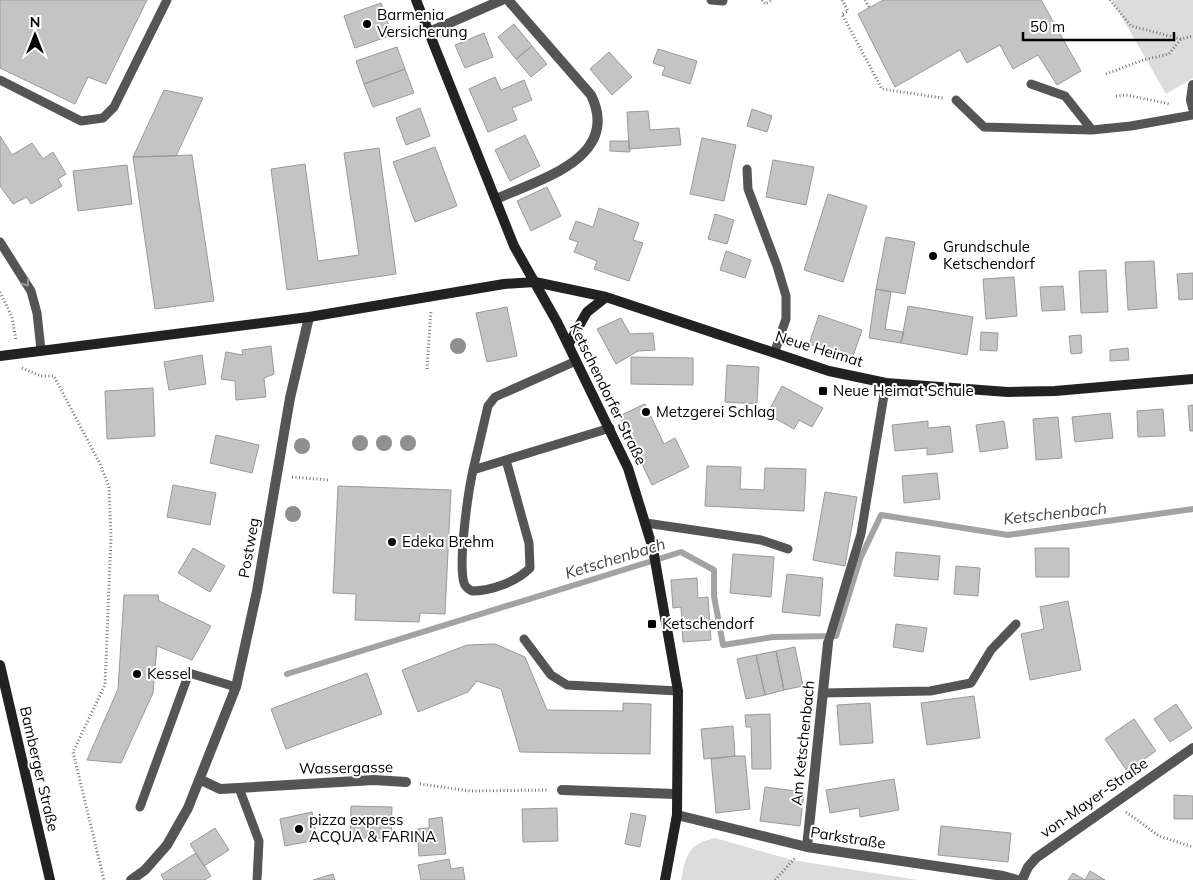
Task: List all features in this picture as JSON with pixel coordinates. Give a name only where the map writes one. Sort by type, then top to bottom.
[{"type":"street","name":"Ketschendorfer Straße","points":[[416,0],[514,246],[535,282],[610,428],[628,468],[646,523],[658,569],[678,691],[677,815],[665,880]]},
{"type":"street","points":[[429,32],[502,0]]},
{"type":"street","points":[[496,199],[570,166],[584,154],[593,141],[596,124],[596,108],[591,95],[508,0]]},
{"type":"street","points":[[1193,85],[1191,100],[1193,108]]},
{"type":"street","points":[[0,356],[18,352],[309,317],[504,284],[535,282]]},
{"type":"street","name":"Neue Heimat","points":[[535,282],[606,297],[775,351],[829,371],[886,383],[1008,392],[1055,391],[1193,379]]},
{"type":"street","points":[[568,345],[587,312],[606,297]]},
{"type":"street","name":"Postweg","points":[[201,780],[236,687],[257,591],[290,398],[309,317]]},
{"type":"street","name":"Am Ketschenbach","points":[[807,847],[828,642]]},
{"type":"street","name":"Bamberger Straße","points":[[0,665],[50,880]]},
{"type":"street","name":"von-Mayer-Straße","points":[[1022,880],[1028,867],[1036,858],[1193,748]]},
{"type":"street","points":[[131,880],[145,870],[167,845],[201,780]]},
{"type":"street","name":"Wassergasse","points":[[201,780],[220,789],[374,780],[406,782]]},
{"type":"street","points":[[562,790],[676,794]]},
{"type":"street","name":"Parkstraße","points":[[677,815],[807,847],[994,874],[1017,880]]},
{"type":"lane","points":[[0,80],[17,87],[74,119],[88,122],[103,118],[114,107],[167,0]]},
{"type":"lane","points":[[711,0],[723,1]]},
{"type":"lane","points":[[1031,84],[1065,96],[1092,130]]},
{"type":"lane","points":[[956,100],[984,127],[1092,130],[1131,126],[1193,115]]},
{"type":"lane","points":[[747,169],[748,189],[777,266],[786,296],[786,320],[775,351]]},
{"type":"lane","points":[[0,242],[31,291],[37,313],[41,350]]},
{"type":"lane","points":[[506,460],[529,543],[530,568],[521,577],[482,591],[472,591],[464,582],[462,565],[468,493],[488,406],[495,397],[576,361]]},
{"type":"lane","points":[[828,642],[861,534],[886,383]]},
{"type":"lane","points":[[473,470],[610,428]]},
{"type":"lane","points":[[646,523],[761,540],[788,549]]},
{"type":"lane","points":[[823,693],[930,691],[971,683],[990,650],[1016,624]]},
{"type":"lane","points":[[524,640],[551,675],[567,685],[678,691]]},
{"type":"lane","points":[[140,807],[189,674],[236,687]]},
{"type":"lane","points":[[239,788],[259,841],[257,880]]},
{"type":"path","points":[[762,0],[765,4],[772,0]]},
{"type":"path","points":[[842,0],[848,10],[842,14],[882,89],[956,100]]},
{"type":"path","points":[[865,0],[869,8]]},
{"type":"path","points":[[1110,0],[1131,26],[1181,39],[1193,36]]},
{"type":"path","points":[[1106,74],[1143,60],[1169,54],[1181,39]]},
{"type":"path","points":[[1116,96],[1126,95],[1174,104]]},
{"type":"path","points":[[0,292],[12,317],[18,352],[23,368],[28,372],[41,376],[54,376],[109,487],[111,537],[105,685],[73,752],[104,880]]},
{"type":"path","points":[[427,369],[432,297]]},
{"type":"path","points":[[276,476],[328,480]]},
{"type":"path","name":"Wassergasse","points":[[406,782],[470,791],[562,790]]},
{"type":"path","points":[[1114,803],[1159,836],[1193,847]]},
{"type":"path","points":[[775,880],[807,847]]},
{"type":"shaded area","points":[[1112,0],[1193,0],[1193,78],[1166,94]]},
{"type":"shaded area","points":[[715,838],[792,860],[918,880],[681,880],[687,857],[694,847]]},
{"type":"building","points":[[0,0],[147,0],[106,84],[88,77],[75,104],[0,68]]},
{"type":"building","points":[[883,0],[1041,0],[1081,71],[1057,85],[1038,55],[1013,69],[1000,45],[967,63],[960,50],[895,87],[858,14]]},
{"type":"building","points":[[381,3],[392,35],[355,48],[344,16]]},
{"type":"building","points":[[514,24],[532,46],[516,59],[498,37]]},
{"type":"building","points":[[484,33],[493,57],[465,68],[455,45]]},
{"type":"building","points":[[532,46],[547,64],[531,77],[516,59]]},
{"type":"building","points":[[397,47],[405,69],[364,84],[356,61]]},
{"type":"building","points":[[658,49],[697,61],[690,84],[662,75],[665,67],[653,63]]},
{"type":"building","points":[[609,52],[632,77],[612,95],[590,69]]},
{"type":"building","points":[[405,69],[414,93],[373,107],[364,84]]},
{"type":"building","points":[[495,77],[501,90],[524,80],[532,100],[512,108],[517,120],[488,132],[469,89]]},
{"type":"building","points":[[164,90],[203,98],[176,156],[133,157]]},
{"type":"building","points":[[420,108],[430,136],[406,145],[396,118]]},
{"type":"building","points":[[752,109],[772,116],[767,132],[747,126]]},
{"type":"building","points":[[648,111],[650,130],[679,128],[681,145],[629,149],[627,112]]},
{"type":"building","points":[[525,135],[540,166],[510,181],[495,150]]},
{"type":"building","points":[[0,136],[12,155],[32,143],[43,159],[53,152],[66,174],[58,179],[62,186],[31,204],[27,197],[13,204],[0,186]]},
{"type":"building","points":[[702,138],[736,145],[724,201],[690,194]]},
{"type":"building","points":[[610,141],[629,141],[630,152],[610,151]]},
{"type":"building","points":[[435,147],[457,206],[415,222],[393,162]]},
{"type":"building","points":[[379,148],[396,274],[287,290],[271,169],[305,164],[318,261],[359,255],[344,153]]},
{"type":"building","points":[[192,155],[214,301],[155,309],[133,157]]},
{"type":"building","points":[[773,160],[814,167],[806,205],[766,197]]},
{"type":"building","points":[[127,165],[132,204],[78,211],[73,171]]},
{"type":"building","points":[[547,187],[561,216],[531,231],[517,201]]},
{"type":"building","points":[[828,194],[867,206],[843,282],[804,270]]},
{"type":"building","points":[[599,208],[639,223],[633,240],[643,243],[629,281],[594,269],[597,261],[574,252],[578,242],[569,239],[576,221],[593,227]]},
{"type":"building","points":[[715,214],[734,220],[727,244],[708,239]]},
{"type":"building","points":[[886,237],[915,242],[905,294],[876,289]]},
{"type":"building","points":[[726,251],[751,260],[745,278],[720,270]]},
{"type":"building","points":[[1154,261],[1157,308],[1128,310],[1125,262]]},
{"type":"building","points":[[1106,270],[1108,312],[1081,313],[1079,271]]},
{"type":"building","points":[[1193,273],[1193,299],[1179,300],[1177,274]]},
{"type":"building","points":[[1014,277],[1017,316],[986,319],[983,279]]},
{"type":"building","points":[[1063,286],[1065,310],[1042,311],[1040,287]]},
{"type":"building","points":[[876,289],[891,292],[885,329],[904,332],[901,343],[869,338]]},
{"type":"building","points":[[908,306],[973,317],[967,355],[901,343]]},
{"type":"building","points":[[507,307],[517,356],[487,362],[476,313]]},
{"type":"building","points":[[819,315],[862,330],[852,359],[809,344]]},
{"type":"building","points":[[621,318],[630,334],[653,333],[655,350],[638,351],[616,364],[597,329]]},
{"type":"building","points":[[981,332],[998,333],[997,351],[980,350]]},
{"type":"building","points":[[1081,335],[1082,353],[1071,354],[1069,336]]},
{"type":"building","points":[[271,346],[274,374],[264,378],[266,397],[236,400],[235,381],[221,379],[226,352],[243,355],[242,350]]},
{"type":"building","points":[[1128,348],[1129,360],[1110,361],[1110,350]]},
{"type":"building","points":[[202,355],[206,384],[169,390],[164,362]]},
{"type":"building","points":[[631,357],[693,358],[693,385],[631,384]]},
{"type":"building","points":[[727,365],[759,367],[757,404],[725,402]]},
{"type":"building","points":[[782,386],[823,408],[812,427],[799,420],[794,429],[767,414]]},
{"type":"building","points":[[153,388],[155,436],[107,439],[105,391]]},
{"type":"building","points":[[645,404],[664,444],[675,438],[689,467],[652,485],[619,416]]},
{"type":"building","points":[[1193,405],[1193,431],[1190,431],[1188,406]]},
{"type":"building","points":[[1163,409],[1165,436],[1138,437],[1137,411]]},
{"type":"building","points":[[1110,413],[1113,438],[1075,442],[1072,417]]},
{"type":"building","points":[[1058,417],[1062,458],[1036,460],[1033,419]]},
{"type":"building","points":[[928,421],[928,428],[950,426],[953,452],[927,455],[927,448],[895,451],[892,425]]},
{"type":"building","points":[[1004,421],[1008,448],[980,452],[976,425]]},
{"type":"building","points":[[216,435],[259,445],[252,473],[210,463]]},
{"type":"building","points":[[707,466],[741,467],[740,489],[764,490],[765,468],[806,469],[804,511],[705,506]]},
{"type":"building","points":[[937,473],[940,499],[904,503],[902,476]]},
{"type":"building","points":[[173,485],[216,493],[210,525],[167,517]]},
{"type":"building","name":"Edeka Brehm","points":[[338,486],[451,490],[445,614],[420,613],[419,622],[355,620],[356,594],[333,593]]},
{"type":"building","points":[[825,492],[857,497],[845,566],[813,560]]},
{"type":"building","points":[[193,548],[225,566],[210,592],[178,573]]},
{"type":"building","points":[[1035,548],[1069,548],[1069,577],[1036,577]]},
{"type":"building","points":[[896,552],[940,556],[938,580],[894,576]]},
{"type":"building","points":[[733,554],[774,557],[771,597],[730,593]]},
{"type":"building","points":[[956,566],[980,568],[978,596],[954,594]]},
{"type":"building","points":[[787,574],[823,578],[820,616],[782,612]]},
{"type":"building","points":[[697,578],[698,598],[708,597],[711,640],[683,642],[681,607],[673,608],[671,580]]},
{"type":"building","name":"Kessel","points":[[124,595],[158,595],[159,601],[211,626],[192,660],[157,646],[153,693],[121,763],[87,760],[118,689]]},
{"type":"building","points":[[1068,601],[1081,670],[1030,680],[1021,634],[1044,629],[1040,607]]},
{"type":"building","points":[[896,624],[927,628],[923,652],[893,647]]},
{"type":"building","points":[[495,644],[525,657],[547,710],[623,711],[623,703],[651,704],[650,754],[520,752],[501,689],[477,681],[468,692],[418,712],[402,670],[467,645]]},
{"type":"building","points":[[795,647],[803,686],[784,690],[776,651]]},
{"type":"building","points":[[776,651],[784,690],[765,695],[756,655]]},
{"type":"building","points":[[756,655],[765,695],[746,699],[737,659]]},
{"type":"building","points":[[367,673],[382,714],[286,749],[271,709]]},
{"type":"building","points":[[974,696],[980,738],[927,745],[921,703]]},
{"type":"building","points":[[870,703],[873,743],[840,745],[837,705]]},
{"type":"building","points":[[1176,704],[1192,728],[1170,742],[1154,719]]},
{"type":"building","points":[[770,714],[771,769],[752,769],[751,727],[746,727],[745,715]]},
{"type":"building","points":[[1134,719],[1156,751],[1127,771],[1105,739]]},
{"type":"building","points":[[733,726],[735,756],[704,759],[701,729]]},
{"type":"building","points":[[745,756],[750,809],[716,813],[711,759]]},
{"type":"building","points":[[894,779],[899,810],[860,817],[859,808],[830,813],[826,790]]},
{"type":"building","points":[[765,787],[804,792],[800,826],[760,821]]},
{"type":"building","points":[[1174,795],[1193,796],[1193,819],[1174,819]]},
{"type":"building","points":[[351,806],[392,807],[391,838],[350,838]]},
{"type":"building","points":[[557,808],[558,841],[523,842],[522,809]]},
{"type":"building","name":"pizza express ACQUA & FARINA","points":[[312,812],[317,840],[285,846],[280,819]]},
{"type":"building","points":[[631,813],[646,816],[640,847],[625,844]]},
{"type":"building","points":[[442,817],[446,854],[419,856],[417,829],[429,828],[429,819]]},
{"type":"building","points":[[941,826],[1011,833],[1008,862],[938,855]]},
{"type":"building","points":[[215,828],[229,850],[204,866],[190,844]]},
{"type":"building","points":[[196,853],[211,876],[205,880],[164,880],[161,875]]},
{"type":"building","points":[[449,859],[451,869],[463,867],[465,880],[421,880],[418,865]]},
{"type":"building","points":[[1090,871],[1105,880],[1085,880]]},
{"type":"building","points":[[1073,873],[1085,880],[1068,880]]},
{"type":"building","points":[[333,874],[335,880],[313,880]]},
{"type":"waterway","name":"Ketschenbach","points":[[287,674],[681,552],[714,570],[714,596],[723,645],[773,637],[836,636],[860,559],[881,515],[1008,535],[1193,509]]},
{"type":"place","name":"Barmenia Versicherung","points":[[367,24]]},
{"type":"place","name":"Grundschule Ketschendorf","points":[[933,256]]},
{"type":"place","name":"Neue Heimat Schule","points":[[823,391]]},
{"type":"place","name":"Metzgerei Schlag","points":[[646,412]]},
{"type":"place","name":"Edeka Brehm","points":[[392,542]]},
{"type":"place","name":"Ketschendorf","points":[[652,624]]},
{"type":"place","name":"Kessel","points":[[137,674]]},
{"type":"place","name":"pizza express ACQUA & FARINA","points":[[299,829]]}]
